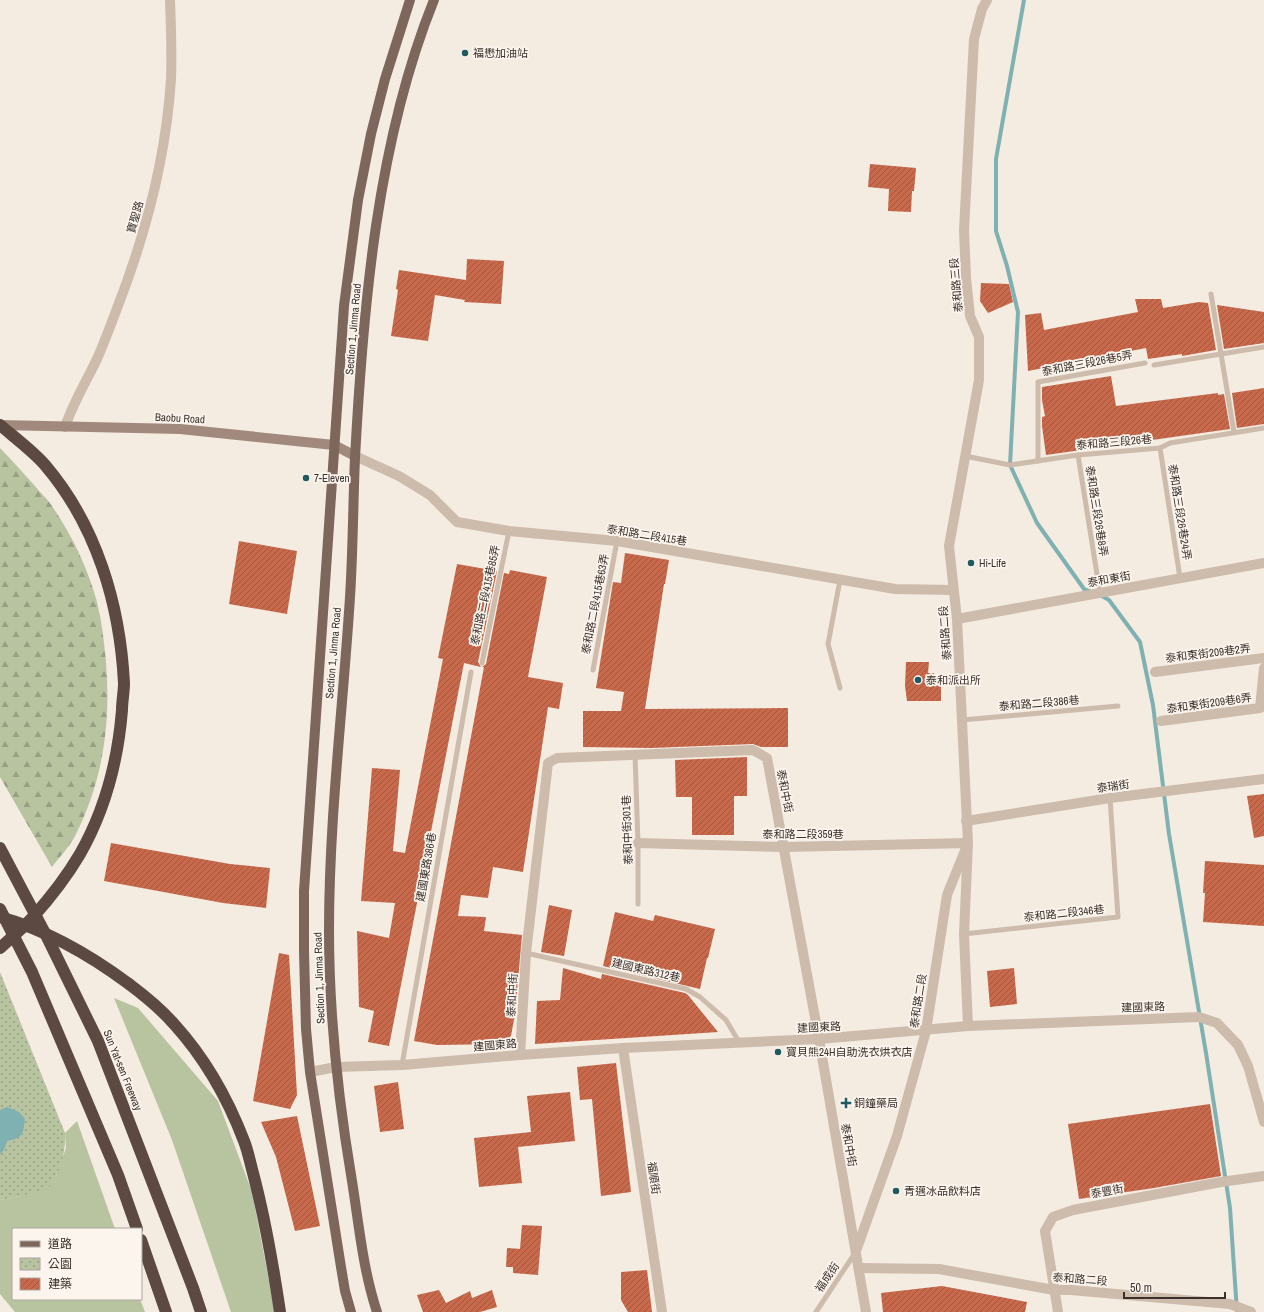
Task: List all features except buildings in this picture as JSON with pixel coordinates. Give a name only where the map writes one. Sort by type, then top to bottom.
[{"type":"highway","points":[[0,425],[45,464],[75,506],[94,544],[110,592],[118,628],[124,684],[120,735],[110,783],[97,818],[80,854],[54,892],[33,918],[0,948]]},
{"type":"highway","name":"Sun Yat-sen Freeway","points":[[0,848],[47,937],[98,1041],[201,1312]]},
{"type":"highway","points":[[0,909],[32,972],[118,1175],[137,1228]]},
{"type":"highway","points":[[0,917],[17,922],[72,947],[108,968],[149,1000],[174,1024],[192,1046],[226,1102],[244,1141],[259,1196],[272,1256],[280,1312]]},
{"type":"highway","points":[[142,1243],[166,1312]]},
{"type":"main road","name":"Section 1, Jinma Road","points":[[351,1312],[345,1292],[310,1072],[306,1029],[304,890],[344,306],[358,200],[371,134],[384,78],[410,0]]},
{"type":"main road","name":"Section 1, Jinma Road","points":[[377,1312],[371,1293],[360,1229],[343,1125],[336,1066],[331,1004],[329,928],[331,857],[350,598],[355,456],[360,375],[368,291],[380,201],[394,128],[409,72],[434,0]]},
{"type":"street","name":"寶聖路","points":[[65,427],[71,409],[97,358],[117,309],[145,228],[154,193],[166,125],[171,78],[170,0]]},
{"type":"street","name":"泰和路三段","points":[[953,590],[949,546],[979,380],[980,337],[970,316],[966,278],[964,230],[968,182],[970,96],[974,39],[982,9],[987,0]]},
{"type":"street","name":"Baobu Road","points":[[0,425],[180,429],[334,445],[355,456]]},
{"type":"street","name":"泰和路二段415巷","points":[[355,456],[399,476],[430,495],[457,522],[509,531],[617,541],[896,589],[953,590]]},
{"type":"street","name":"泰和東街","points":[[957,619],[1264,563]]},
{"type":"street","name":"泰和路二段","points":[[953,590],[957,619],[968,843],[964,934],[968,1026]]},
{"type":"street","name":"泰和東街209巷2弄","points":[[1154,672],[1264,658]]},
{"type":"street","name":"泰和東街209巷6弄","points":[[1161,721],[1260,708],[1264,668]]},
{"type":"street","name":"泰和中街","points":[[520,1055],[526,953],[548,763],[557,758],[753,750],[767,758],[819,1039],[866,1312]]},
{"type":"street","name":"泰瑞街","points":[[966,821],[1110,798],[1264,779]]},
{"type":"street","name":"泰和路二段359巷","points":[[638,843],[784,847],[968,843]]},
{"type":"street","name":"泰和路二段","points":[[856,1253],[897,1136],[926,1031],[948,895],[968,843]]},
{"type":"street","name":"建國東路","points":[[310,1072],[336,1066],[402,1065],[623,1048],[819,1039],[926,1031],[968,1026],[1203,1018],[1217,1023],[1238,1045],[1248,1066],[1264,1122]]},
{"type":"street","name":"福順街","points":[[623,1048],[662,1312]]},
{"type":"street","name":"泰豐街","points":[[1058,1312],[1045,1231],[1053,1216],[1073,1210],[1221,1182],[1264,1176]]},
{"type":"street","name":"泰和路二段","points":[[859,1268],[939,1269],[1054,1290],[1071,1290],[1231,1305],[1249,1311]]},
{"type":"lane","points":[[1211,294],[1234,432]]},
{"type":"lane","points":[[1154,365],[1264,347]]},
{"type":"lane","name":"泰和路三段26巷5弄","points":[[1038,461],[1038,382],[1145,363]]},
{"type":"lane","name":"泰和路三段26巷","points":[[965,456],[1010,465],[1078,455],[1160,448],[1170,443],[1264,428]]},
{"type":"lane","name":"泰和路三段26巷24弄","points":[[1160,448],[1180,578]]},
{"type":"lane","name":"泰和路三段26巷8弄","points":[[1078,455],[1100,593]]},
{"type":"lane","name":"泰和路二段415巷85弄","points":[[482,663],[509,531]]},
{"type":"lane","name":"泰和路二段415巷63弄","points":[[593,670],[617,541]]},
{"type":"lane","points":[[840,580],[828,644],[840,688]]},
{"type":"lane","name":"建國東路386巷","points":[[402,1065],[471,672]]},
{"type":"lane","name":"泰和路二段386巷","points":[[962,720],[1118,706]]},
{"type":"lane","name":"泰和中街301巷","points":[[635,755],[638,843],[638,904]]},
{"type":"lane","name":"泰和路二段346巷","points":[[964,934],[1118,917],[1110,798]]},
{"type":"lane","name":"建國東路312巷","points":[[526,953],[686,989],[700,997],[726,1020],[739,1042]]},
{"type":"lane","name":"福成街","points":[[816,1312],[856,1253]]},
{"type":"green space","points":[[0,448],[48,501],[73,540],[93,590],[99,610],[104,640],[107,708],[103,752],[98,774],[92,796],[74,838],[52,867],[0,777]]},
{"type":"green space","points":[[0,972],[65,1133],[65,1141],[61,1162],[56,1176],[48,1189],[0,1200]]},
{"type":"green space","points":[[114,998],[138,1008],[218,1101],[252,1192],[275,1312],[231,1312],[172,1140]]},
{"type":"green space","points":[[77,1121],[115,1228],[12,1228],[12,1300],[140,1300],[145,1312],[15,1312],[0,1294],[0,1200],[21,1196],[56,1176],[66,1148],[65,1133]]},
{"type":"water","points":[[7,1107],[19,1112],[25,1119],[23,1132],[19,1137],[7,1141],[4,1150],[0,1154],[0,1110]]},
{"type":"waterway","points":[[1024,0],[996,159],[996,231],[1007,266],[1018,312],[1010,465],[1037,523],[1084,589],[1092,592]]},
{"type":"waterway","points":[[1100,595],[1109,600],[1140,642],[1153,705],[1169,834],[1206,1053],[1230,1208],[1237,1312]]},
{"type":"place","name":"福懋加油站","points":[[465,53]]},
{"type":"place","name":"7-Eleven","points":[[306,478]]},
{"type":"place","name":"Hi-Life","points":[[971,563]]},
{"type":"place","name":"泰和派出所","points":[[918,680]]},
{"type":"place","name":"寶貝熊24H自助洗衣烘衣店","points":[[778,1052]]},
{"type":"place","name":"銅鐘藥局","points":[[846,1103]]},
{"type":"place","name":"青邁冰品飲料店","points":[[896,1191]]}]
